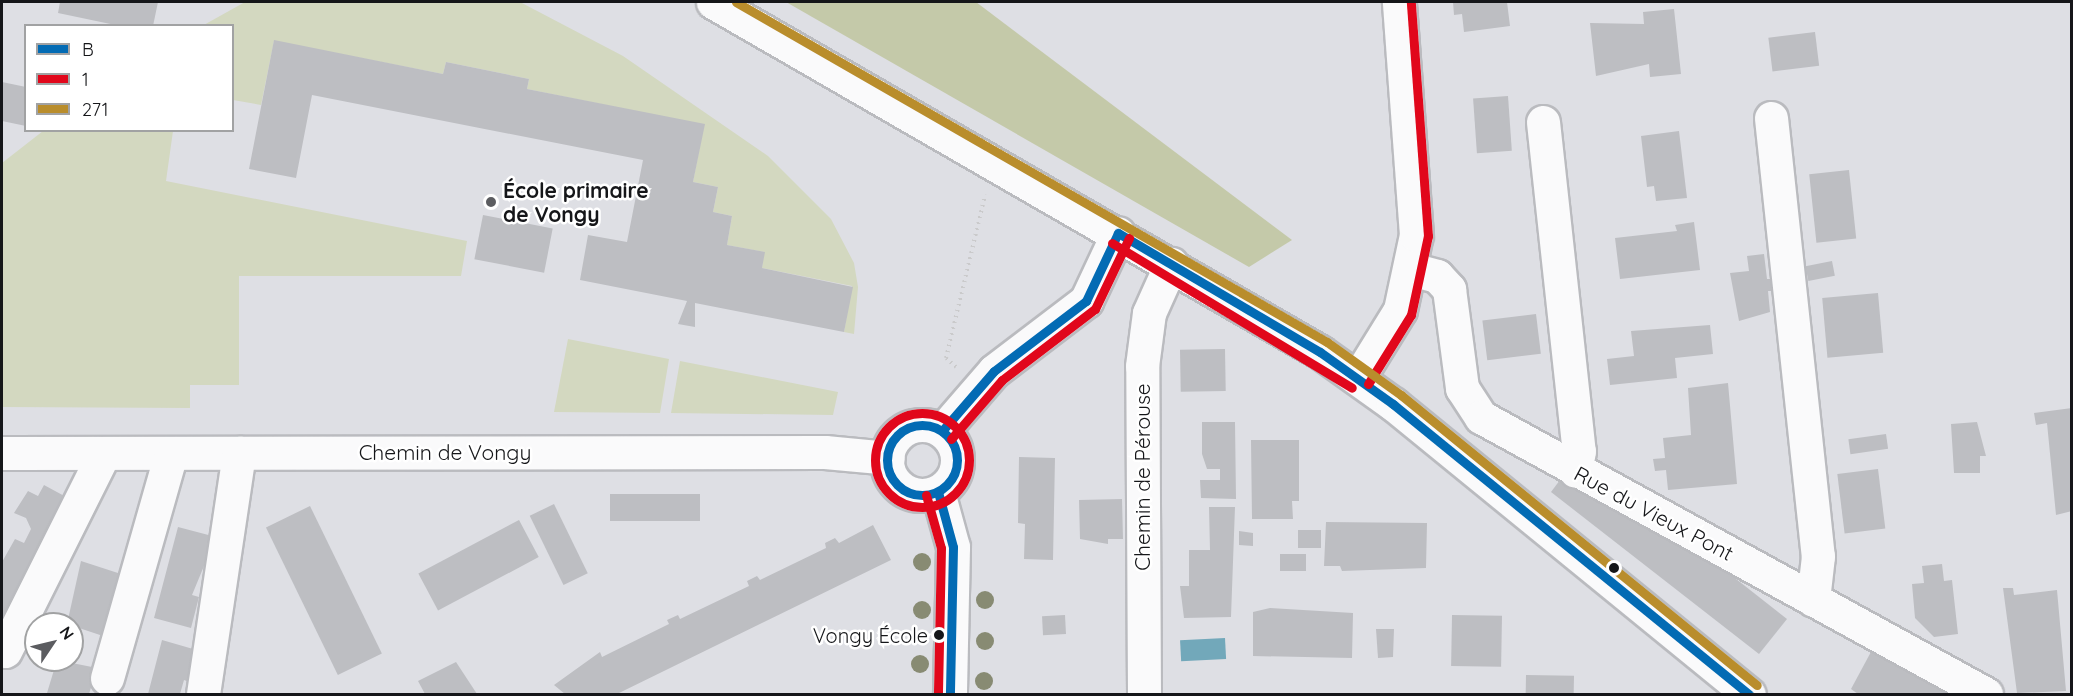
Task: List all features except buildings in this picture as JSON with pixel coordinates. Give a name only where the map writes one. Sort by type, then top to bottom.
[{"type":"street","points":[[713,2],[1118,233],[1358,378],[1749,694]]},
{"type":"street","points":[[1358,378],[1392,327],[1411,269],[1416,201],[1399,2]]},
{"type":"street","points":[[1771,118],[1818,556],[1814,600]]},
{"type":"street","points":[[1544,122],[1579,451],[1575,471]]},
{"type":"street","points":[[942,431],[994,371],[1086,301],[1118,233]]},
{"type":"street","name":"Chemin de Pérouse","points":[[1144,694],[1142,366],[1149,313],[1171,264]]},
{"type":"street","name":"Rue du Vieux Pont","points":[[1411,269],[1437,276],[1452,297],[1459,372],[1470,404],[1495,427],[1986,694]]},
{"type":"street","points":[[907,429],[942,431],[951,439],[957,462],[955,474],[938,492],[903,489],[894,481],[888,458],[890,447],[907,429]]},
{"type":"street","name":"Chemin de Vongy","points":[[2,453],[825,452],[888,458]]},
{"type":"street","points":[[4,651],[104,453]]},
{"type":"street","points":[[107,678],[171,453]]},
{"type":"street","points":[[203,694],[239,453]]},
{"type":"street","points":[[938,492],[953,547],[950,694]]},
{"type":"path","points":[[946,358],[983,202]]},
{"type":"green space","points":[[245,2],[520,2],[623,56],[768,156],[831,219],[854,263],[858,287],[854,334],[844,332],[852,286],[762,268],[764,252],[727,245],[732,216],[713,212],[718,187],[693,182],[704,125],[527,89],[529,79],[446,62],[443,74],[274,41],[261,105],[234,100],[234,24],[206,24]]},
{"type":"green space","points":[[786,2],[976,2],[1292,240],[1249,267]]},
{"type":"green space","points":[[42,132],[173,132],[166,181],[467,241],[461,276],[239,276],[239,385],[190,385],[190,408],[2,407],[2,163]]},
{"type":"green space","points":[[568,339],[669,359],[660,413],[554,412]]},
{"type":"green space","points":[[680,361],[838,392],[833,415],[671,413]]},
{"type":"water","points":[[1225,638],[1226,659],[1181,661],[1180,640]]},
{"type":"transit line","name":"271","points":[[736,2],[1327,342],[1401,395],[1757,685]]},
{"type":"transit line","name":"1","points":[[1368,384],[1411,315],[1428,236],[1411,2]]},
{"type":"transit line","name":"B","points":[[1118,233],[1320,352],[1393,404],[1749,694]]},
{"type":"transit line","name":"B","points":[[942,431],[994,371],[1086,301],[1118,233]]},
{"type":"transit line","name":"1","points":[[951,439],[1002,380],[1095,309],[1129,238]]},
{"type":"transit line","name":"1","points":[[1112,243],[1352,388]]},
{"type":"transit line","name":"1","points":[[922,413],[940,417],[955,427],[965,442],[969,460],[965,478],[955,493],[940,503],[922,507],[904,503],[889,493],[879,478],[875,460],[879,442],[889,427],[904,417],[922,413]]},
{"type":"transit line","name":"B","points":[[922,425],[941,431],[951,441],[957,460],[951,479],[941,489],[922,495],[903,489],[893,479],[887,460],[893,441],[903,431],[922,425]]},
{"type":"transit line","name":"B","points":[[938,492],[953,547],[950,694]]},
{"type":"transit line","name":"1","points":[[926,495],[941,548],[938,694]]},
{"type":"place","name":"École primaire de Vongy","points":[[491,202]]},
{"type":"place","name":"Vongy École","points":[[939,635]]}]
